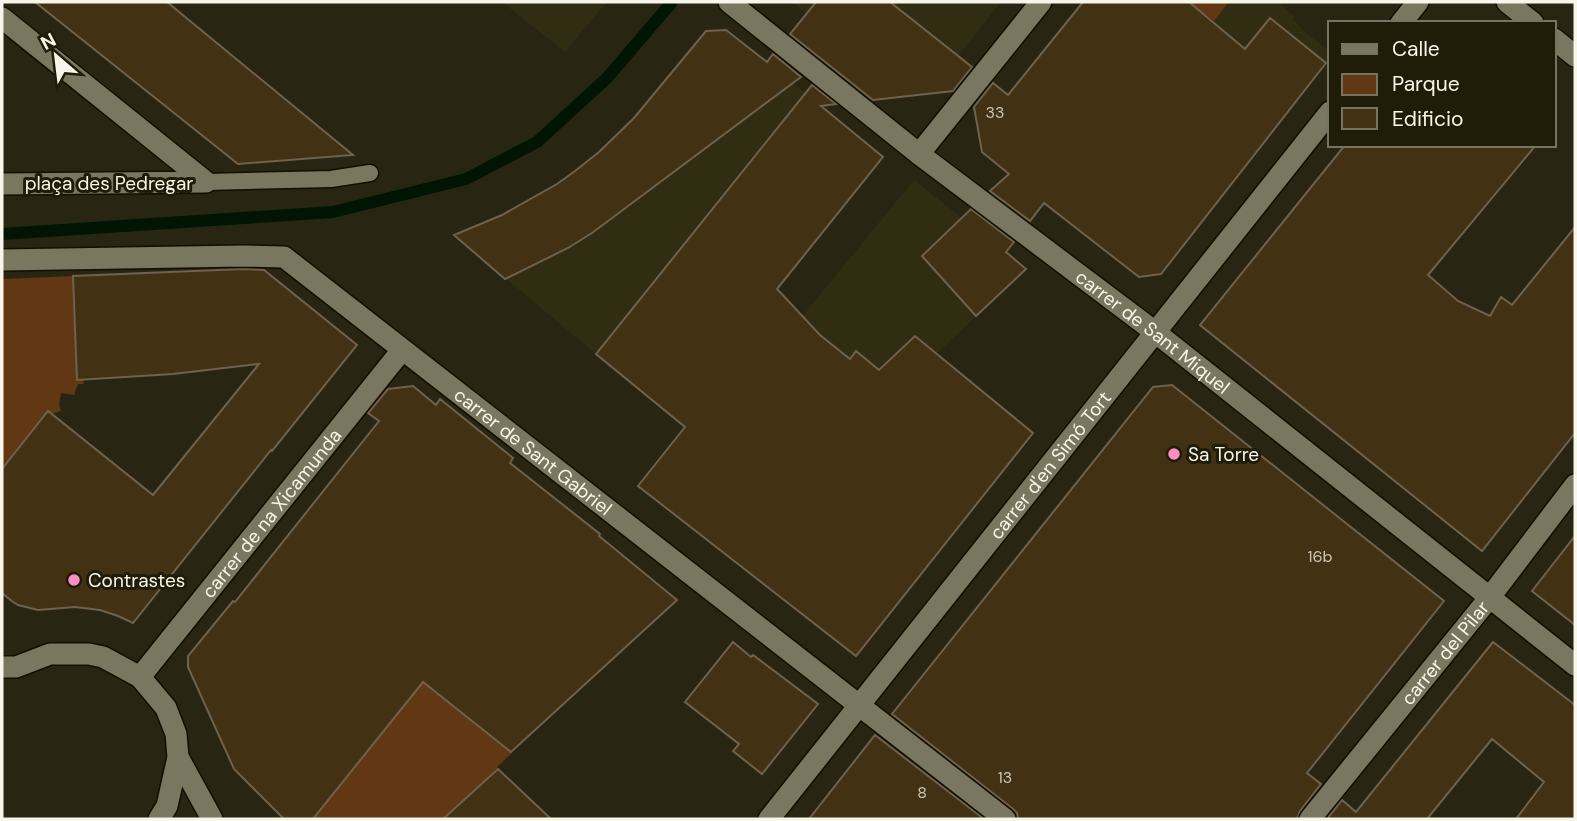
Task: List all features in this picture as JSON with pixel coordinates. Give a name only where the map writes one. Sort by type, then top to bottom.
[{"type":"street","points":[[2,18],[14,2]]},
{"type":"street","name":"carrer de Sant Miquel","points":[[729,2],[919,154],[1155,332],[1575,665]]},
{"type":"street","points":[[919,154],[1041,2]]},
{"type":"street","points":[[1403,21],[1418,2]]},
{"type":"street","points":[[1507,2],[1531,21]]},
{"type":"street","name":"plaça des Pedregar","points":[[2,18],[206,182]]},
{"type":"street","points":[[1556,41],[1575,56]]},
{"type":"street","name":"carrer d'en Simó Tort","points":[[769,819],[1328,115]]},
{"type":"street","name":"plaça des Pedregar","points":[[2,184],[206,182]]},
{"type":"street","name":"carrer de Sant Gabriel","points":[[2,260],[284,257],[1005,819]]},
{"type":"street","name":"carrer de na Xicamunda","points":[[140,677],[402,350]]},
{"type":"street","name":"carrer del Pilar","points":[[1310,819],[1490,597],[1575,485]]},
{"type":"street","points":[[7,671],[50,654],[89,653],[103,657],[140,677],[166,708],[176,734],[178,757],[167,806],[159,819]]},
{"type":"street","points":[[178,757],[212,819]]},
{"type":"lane","points":[[206,182],[331,178],[370,173]]},
{"type":"shaded area","points":[[502,2],[607,2],[565,52]]},
{"type":"shaded area","points":[[792,2],[1001,2],[928,94],[909,96]]},
{"type":"shaded area","points":[[1229,2],[1283,2],[1281,5],[1295,17],[1293,19],[1305,32],[1328,50],[1328,61],[1242,169],[1205,55],[1224,31],[1214,21]]},
{"type":"shaded area","points":[[726,30],[805,93],[596,354],[454,235],[502,215],[575,171],[634,118],[706,31]]},
{"type":"shaded area","points":[[914,180],[1026,269],[895,393],[769,357]]},
{"type":"green space","points":[[1189,2],[1229,2],[1214,21]]},
{"type":"green space","points":[[73,276],[77,374],[84,384],[78,384],[74,395],[61,393],[61,411],[52,414],[47,412],[2,469],[2,279]]},
{"type":"green space","points":[[423,682],[512,753],[443,819],[314,819]]},
{"type":"building","points":[[35,2],[167,2],[353,155],[238,164]]},
{"type":"building","points":[[816,2],[890,2],[972,67],[953,91],[873,100],[790,34]]},
{"type":"building","points":[[1083,2],[1189,2],[1245,49],[1270,18],[1326,63],[1161,274],[1139,277],[1044,203],[1030,221],[990,191],[1009,174],[982,152],[974,107],[993,83],[1008,95]]},
{"type":"building","points":[[726,30],[767,62],[773,54],[801,77],[592,233],[505,279],[454,235],[502,215],[575,171],[634,118],[706,31]]},
{"type":"building","points":[[812,85],[836,104],[821,106],[883,157],[777,289],[820,335],[850,359],[856,351],[879,370],[915,336],[1033,433],[856,656],[638,486],[685,427],[596,354]]},
{"type":"building","points":[[1343,147],[1534,147],[1428,275],[1458,301],[1490,316],[1501,297],[1512,305],[1575,227],[1575,433],[1482,551],[1200,325]]},
{"type":"building","points":[[971,209],[1014,242],[1006,252],[1026,269],[976,316],[922,256]]},
{"type":"building","points":[[264,270],[357,345],[133,623],[100,610],[75,607],[38,610],[13,602],[2,593],[2,469],[48,411],[153,495],[259,364],[173,374],[77,380],[73,276]]},
{"type":"building","points":[[1172,385],[1444,601],[1307,773],[1321,784],[1297,819],[1018,819],[1013,809],[892,714],[1153,387]]},
{"type":"building","points":[[413,386],[436,405],[440,399],[513,458],[510,463],[600,534],[599,536],[677,600],[511,752],[423,682],[313,819],[284,819],[234,769],[188,667],[188,656],[233,601],[235,602],[379,421],[368,413],[388,389]]},
{"type":"building","points":[[1575,536],[1575,625],[1532,591]]},
{"type":"building","points":[[733,642],[818,704],[762,774],[733,751],[739,744],[685,702]]},
{"type":"building","points":[[1493,642],[1575,705],[1575,819],[1516,819],[1544,782],[1492,739],[1427,819],[1327,819],[1342,800],[1356,812]]},
{"type":"building","points":[[875,735],[984,819],[809,819]]},
{"type":"building","points":[[498,769],[551,819],[443,819]]},
{"type":"waterway","points":[[2,234],[333,212],[466,179],[537,142],[607,78],[672,2]]},
{"type":"place","name":"Sa Torre","points":[[1174,454]]},
{"type":"place","name":"Contrastes","points":[[74,580]]}]
